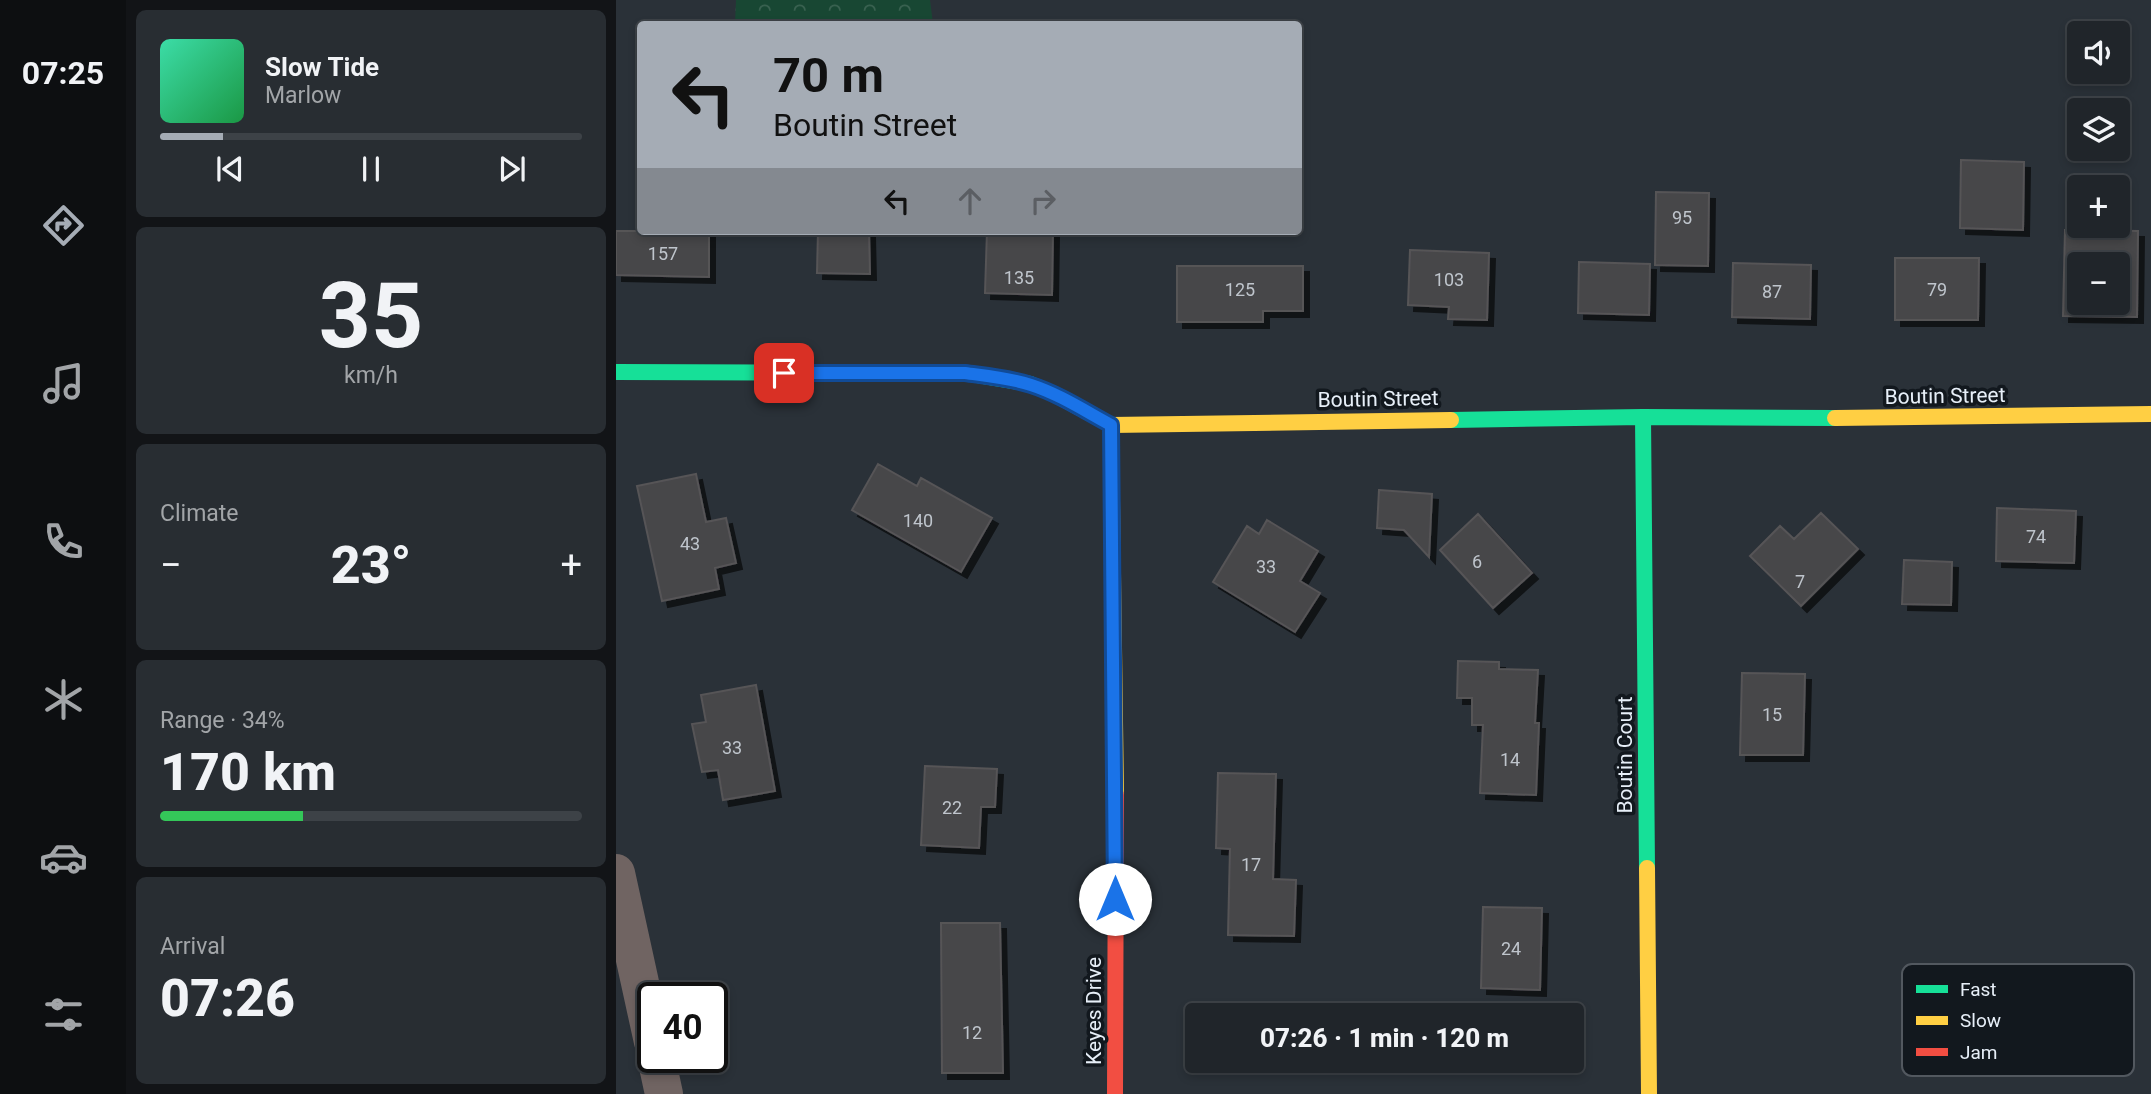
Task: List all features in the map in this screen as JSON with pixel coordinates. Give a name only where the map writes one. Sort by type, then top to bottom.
[{"type":"street","name":"Boutin Street","points":[[616,373],[965,373],[1030,384],[1111,425],[1643,416],[1844,418],[2151,414]]},
{"type":"street","name":"Boutin Court","points":[[1643,416],[1648,1094]]},
{"type":"street","name":"Keyes Drive","points":[[1111,425],[1116,787],[1115,1094]]},
{"type":"street","points":[[616,873],[640,982]]},
{"type":"street","points":[[659,1073],[664,1094]]},
{"type":"green space","points":[[736,0],[930,0],[933,21],[735,21]]},
{"type":"building","points":[[1961,160],[2024,162],[2023,230],[1960,228]]},
{"type":"building","points":[[1656,192],[1709,193],[1708,266],[1655,265]]},
{"type":"building","points":[[2065,230],[2067,238],[2130,238],[2130,231],[2138,231],[2137,317],[2063,316]]},
{"type":"building","points":[[616,231],[637,231],[637,235],[709,235],[709,277],[616,275]]},
{"type":"building","points":[[818,235],[869,235],[870,274],[817,273]]},
{"type":"building","points":[[987,235],[1053,235],[1052,295],[985,293]]},
{"type":"building","points":[[1410,250],[1489,253],[1487,320],[1448,319],[1449,307],[1408,305]]},
{"type":"building","points":[[1895,258],[1979,258],[1978,320],[1895,320]]},
{"type":"building","points":[[1579,262],[1650,264],[1649,315],[1578,313]]},
{"type":"building","points":[[1733,263],[1811,265],[1810,319],[1732,317]]},
{"type":"building","points":[[1177,266],[1303,266],[1303,311],[1263,311],[1263,322],[1177,322]]},
{"type":"building","points":[[878,464],[917,486],[921,478],[992,518],[961,572],[852,510]]},
{"type":"building","points":[[696,474],[706,522],[726,518],[736,563],[715,568],[719,589],[662,601],[637,486]]},
{"type":"building","points":[[1379,490],[1432,494],[1429,557],[1404,530],[1377,528]]},
{"type":"building","points":[[1997,508],[2076,511],[2074,563],[1996,561]]},
{"type":"building","points":[[1821,513],[1858,549],[1801,606],[1750,556],[1780,526],[1794,539]]},
{"type":"building","points":[[1478,514],[1532,573],[1493,608],[1440,550]]},
{"type":"building","points":[[1267,520],[1318,551],[1300,581],[1320,593],[1295,632],[1213,582],[1247,526],[1259,534]]},
{"type":"building","points":[[1904,560],[1952,562],[1951,605],[1902,604]]},
{"type":"building","points":[[1458,661],[1499,662],[1499,669],[1538,670],[1535,723],[1539,723],[1536,795],[1480,793],[1483,725],[1472,725],[1472,698],[1457,698]]},
{"type":"building","points":[[1742,673],[1805,674],[1803,755],[1740,755]]},
{"type":"building","points":[[756,685],[775,791],[723,800],[718,770],[702,772],[692,724],[706,722],[701,695]]},
{"type":"building","points":[[925,766],[997,769],[995,807],[981,807],[979,848],[921,845]]},
{"type":"building","points":[[1218,773],[1276,774],[1273,879],[1296,880],[1294,936],[1228,935],[1230,849],[1216,848]]},
{"type":"building","points":[[1483,907],[1542,908],[1540,990],[1481,988]]},
{"type":"building","points":[[941,923],[1000,923],[1003,1073],[942,1073]]},
{"type":"traffic: fast","points":[[616,372],[966,373],[1030,384],[1054,394]]},
{"type":"traffic: fast","points":[[1643,417],[1647,868]]},
{"type":"traffic: fast","points":[[1451,420],[1835,418]]},
{"type":"traffic: slow","points":[[1054,394],[1111,425],[1451,420]]},
{"type":"traffic: slow","points":[[1835,418],[2151,414]]},
{"type":"traffic: slow","points":[[1111,425],[1116,795]]},
{"type":"traffic: slow","points":[[1647,868],[1649,1094]]},
{"type":"traffic: jam","points":[[1115,1094],[1116,795]]},
{"type":"route","points":[[784,373],[965,373],[987,376],[1030,384],[1111,425],[1115,899]]}]
